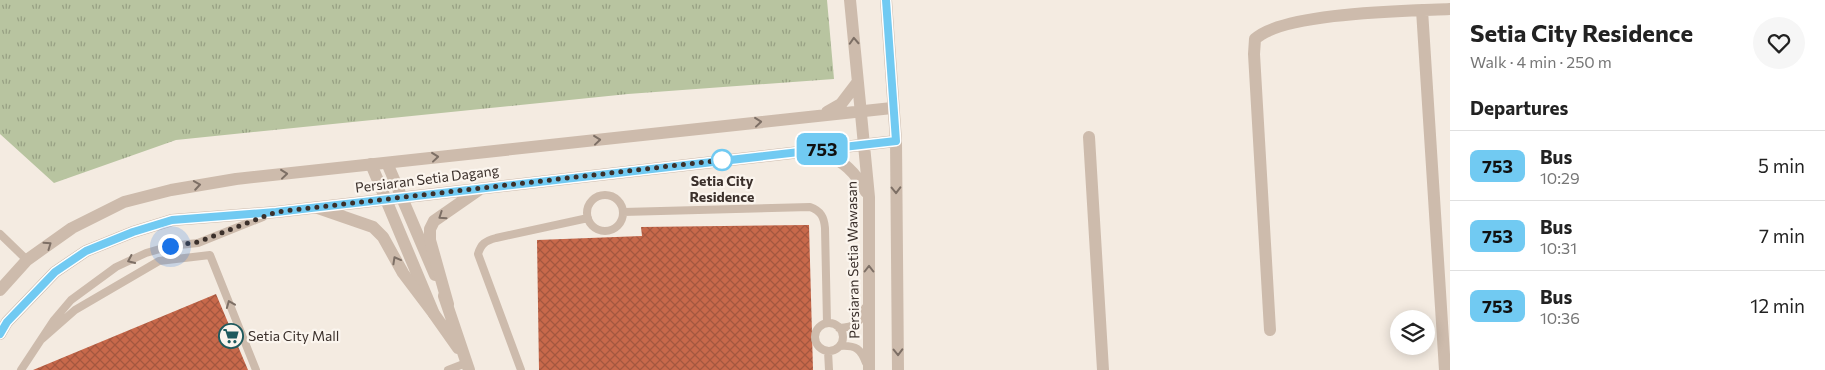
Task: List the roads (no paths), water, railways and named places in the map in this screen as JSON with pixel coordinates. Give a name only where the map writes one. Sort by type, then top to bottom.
[{"type":"street","name":"Persiaran Setia Wawasan","points":[[850,0],[869,197],[869,370]]},
{"type":"street","points":[[886,0],[892,108],[896,141],[898,370]]},
{"type":"street","points":[[1270,330],[1254,54],[1255,39],[1272,28],[1346,14],[1450,9]]},
{"type":"street","points":[[1422,10],[1445,370]]},
{"type":"street","points":[[821,115],[841,104],[857,83]]},
{"type":"street","name":"Persiaran Setia Dagang","points":[[0,290],[27,260],[72,228],[124,202],[171,190],[236,179],[892,108]]},
{"type":"street","points":[[1089,137],[1103,370]]},
{"type":"street","name":"Persiaran Setia Dagang","points":[[0,334],[7,322],[55,272],[86,251],[133,232],[172,220],[276,212],[896,141]]},
{"type":"street","points":[[820,149],[842,162],[856,174],[869,197]]},
{"type":"street","points":[[387,162],[448,304]]},
{"type":"street","points":[[371,164],[434,314]]},
{"type":"street","points":[[467,365],[430,240],[430,229],[434,221],[482,188]]},
{"type":"street","points":[[315,207],[373,227],[383,237],[403,273],[434,314],[467,365]]},
{"type":"lane","points":[[601,195],[614,197],[622,206],[623,212],[620,223],[611,230],[605,231],[594,228],[588,218],[588,206],[596,197],[601,195]]},
{"type":"lane","points":[[623,212],[810,207],[818,210],[824,218],[826,228],[827,323]]},
{"type":"lane","points":[[22,370],[71,300],[116,267],[146,253],[170,246],[198,242],[276,212]]},
{"type":"lane","points":[[521,370],[478,254],[480,247],[486,241],[496,238],[588,218]]},
{"type":"lane","points":[[0,234],[27,260]]},
{"type":"lane","points":[[42,339],[75,310],[159,261],[210,255],[255,368]]},
{"type":"lane","points":[[827,323],[839,328],[852,328],[859,323],[868,297]]},
{"type":"lane","points":[[827,323],[816,331],[815,340],[820,348],[828,352]]},
{"type":"lane","points":[[839,328],[843,337],[840,346]]},
{"type":"lane","points":[[828,352],[840,346],[852,345],[858,348],[869,370]]},
{"type":"lane","points":[[828,352],[829,370]]},
{"type":"lane","points":[[448,370],[467,365]]},
{"type":"place","name":"Setia City Residence","points":[[722,160]]},
{"type":"place","name":"Setia City Mall","points":[[231,336]]}]
